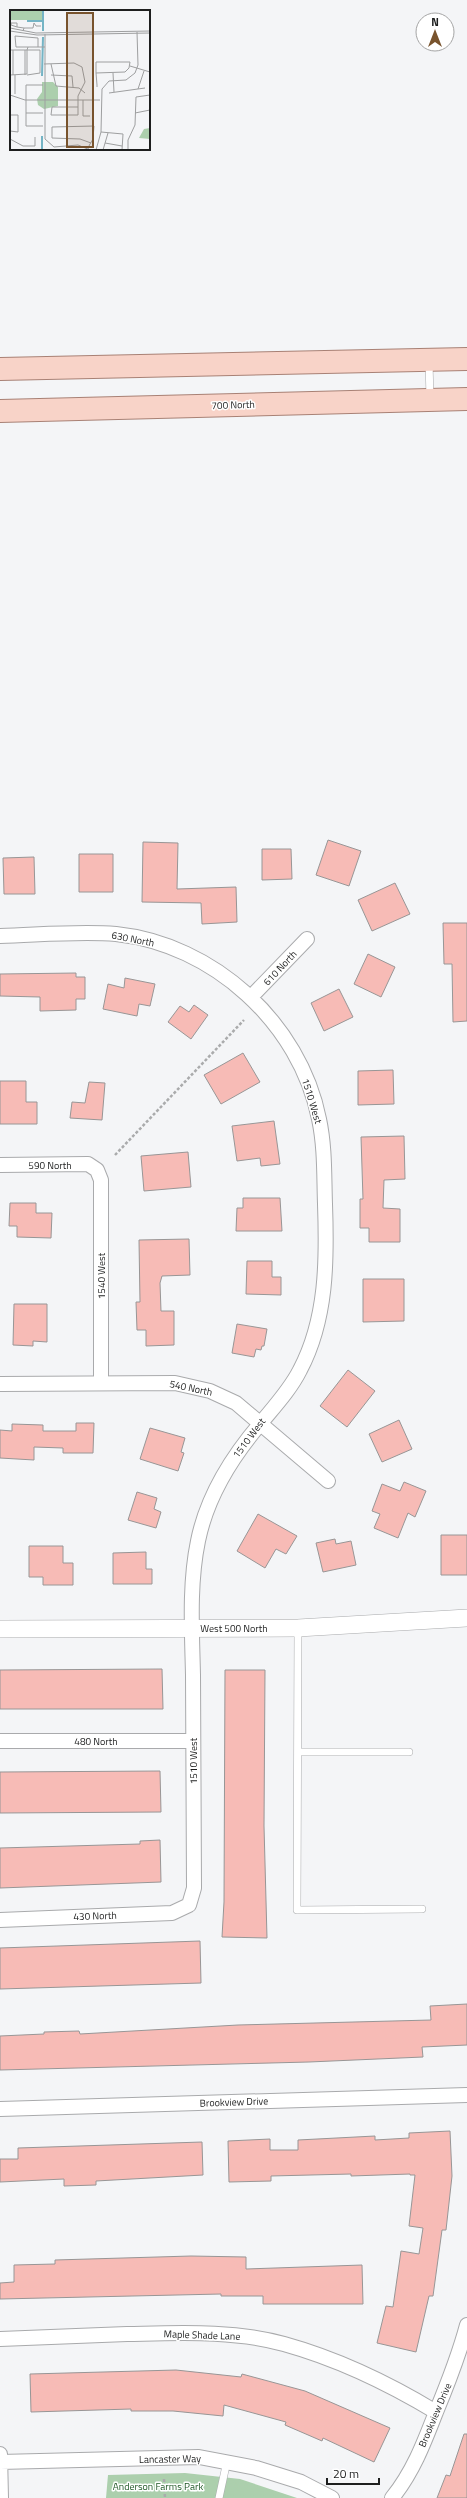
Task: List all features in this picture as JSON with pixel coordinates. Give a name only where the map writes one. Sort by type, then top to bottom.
[{"type":"main road","points":[[0,369],[467,359]]},
{"type":"main road","name":"700 North","points":[[0,411],[467,399]]},
{"type":"street","name":"630 North","points":[[0,936],[88,933],[118,934],[147,940],[177,950],[204,964],[251,998]]},
{"type":"street","name":"610 North","points":[[251,998],[307,939]]},
{"type":"street","name":"1510 West","points":[[189,1905],[194,1888],[192,1628],[198,1541],[214,1489],[242,1446],[279,1401],[303,1364],[317,1324],[325,1280],[326,1244],[323,1147],[318,1116],[304,1074],[284,1037],[263,1009],[251,998]]},
{"type":"street","name":"590 North","points":[[0,1165],[88,1164],[97,1170]]},
{"type":"street","name":"1540 West","points":[[97,1170],[101,1180],[101,1383]]},
{"type":"street","name":"540 North","points":[[0,1384],[175,1383],[210,1390],[236,1404],[328,1482]]},
{"type":"street","name":"West 500 North","points":[[0,1628],[298,1628],[467,1618]]},
{"type":"street","name":"480 North","points":[[0,1741],[193,1741]]},
{"type":"street","name":"430 North","points":[[0,1920],[172,1913],[189,1905]]},
{"type":"street","name":"Brookview Drive","points":[[0,2109],[467,2096]]},
{"type":"street","name":"Brookview Drive","points":[[392,2498],[407,2479],[450,2378],[467,2325]]},
{"type":"street","name":"Maple Shade Lane","points":[[0,2339],[180,2333],[234,2335],[284,2344],[345,2364],[403,2392],[436,2412]]},
{"type":"street","points":[[0,2454],[1,2498]]},
{"type":"street","name":"Lancaster Way","points":[[0,2462],[199,2457],[227,2461],[301,2482],[332,2498]]},
{"type":"lane","points":[[429,360],[430,399]]},
{"type":"lane","points":[[298,1628],[299,1752],[297,1910],[422,1909]]},
{"type":"lane","points":[[299,1752],[409,1752]]},
{"type":"lane","points":[[219,2498],[227,2461]]},
{"type":"path","points":[[114,1155],[244,1020]]},
{"type":"path","points":[[164,2479],[165,2498]]},
{"type":"green space","name":"Anderson Farms Park","points":[[185,2473],[240,2479],[297,2498],[106,2498],[108,2475]]},
{"type":"building","points":[[328,840],[361,851],[349,886],[316,875]]},
{"type":"building","points":[[143,842],[178,843],[177,889],[236,887],[237,922],[202,924],[201,903],[142,902]]},
{"type":"building","points":[[262,849],[291,849],[292,879],[262,880]]},
{"type":"building","points":[[79,854],[113,854],[113,892],[79,892]]},
{"type":"building","points":[[34,857],[35,894],[4,894],[3,858]]},
{"type":"building","points":[[395,883],[410,914],[372,931],[358,900]]},
{"type":"building","points":[[443,923],[467,923],[467,1021],[453,1022],[452,964],[444,964]]},
{"type":"building","points":[[368,954],[395,967],[381,997],[354,984]]},
{"type":"building","points":[[76,973],[76,977],[85,977],[85,999],[76,999],[76,1010],[40,1011],[40,997],[0,996],[0,974]]},
{"type":"building","points":[[125,978],[155,984],[150,1006],[139,1004],[137,1016],[103,1009],[108,984],[124,988]]},
{"type":"building","points":[[339,989],[353,1017],[324,1031],[311,1003]]},
{"type":"building","points":[[194,1005],[208,1015],[191,1039],[168,1022],[180,1006],[189,1012]]},
{"type":"building","points":[[243,1053],[260,1082],[221,1104],[204,1075]]},
{"type":"building","points":[[393,1070],[394,1104],[358,1105],[358,1071]]},
{"type":"building","points":[[0,1081],[26,1081],[26,1102],[37,1102],[37,1124],[0,1124]]},
{"type":"building","points":[[89,1082],[105,1083],[102,1120],[70,1118],[72,1102],[85,1103]]},
{"type":"building","points":[[274,1121],[280,1164],[261,1166],[260,1158],[237,1161],[232,1126]]},
{"type":"building","points":[[404,1136],[405,1179],[384,1180],[383,1208],[400,1209],[400,1242],[369,1242],[369,1228],[360,1228],[360,1199],[363,1199],[361,1137]]},
{"type":"building","points":[[188,1152],[191,1187],[144,1191],[141,1156]]},
{"type":"building","points":[[243,1198],[280,1198],[282,1231],[236,1231],[237,1208],[243,1208]]},
{"type":"building","points":[[10,1203],[36,1203],[36,1213],[52,1213],[51,1238],[17,1237],[17,1226],[9,1226]]},
{"type":"building","points":[[189,1239],[190,1275],[162,1276],[160,1283],[161,1311],[174,1311],[174,1345],[146,1346],[146,1330],[137,1330],[136,1302],[140,1302],[139,1240]]},
{"type":"building","points":[[247,1261],[272,1261],[272,1277],[281,1277],[281,1295],[246,1294]]},
{"type":"building","points":[[363,1279],[404,1279],[404,1321],[363,1322]]},
{"type":"building","points":[[14,1304],[47,1304],[47,1342],[33,1341],[33,1346],[13,1345]]},
{"type":"building","points":[[237,1324],[267,1329],[264,1346],[262,1346],[261,1350],[256,1349],[254,1357],[232,1353]]},
{"type":"building","points":[[348,1370],[375,1391],[347,1427],[320,1406]]},
{"type":"building","points":[[399,1420],[412,1449],[382,1462],[369,1434]]},
{"type":"building","points":[[76,1423],[94,1423],[93,1453],[63,1453],[63,1448],[34,1447],[34,1460],[0,1458],[0,1430],[12,1431],[12,1424],[43,1425],[43,1431],[76,1431]]},
{"type":"building","points":[[150,1428],[185,1438],[181,1452],[184,1453],[178,1471],[140,1459]]},
{"type":"building","points":[[404,1482],[426,1491],[415,1517],[408,1513],[398,1538],[374,1528],[380,1514],[372,1511],[382,1484],[400,1491]]},
{"type":"building","points":[[137,1492],[157,1498],[154,1509],[161,1512],[156,1528],[128,1520]]},
{"type":"building","points":[[258,1514],[297,1536],[286,1554],[276,1549],[265,1568],[237,1551]]},
{"type":"building","points":[[441,1535],[467,1535],[467,1575],[441,1575]]},
{"type":"building","points":[[335,1539],[336,1544],[351,1541],[356,1565],[323,1572],[316,1543]]},
{"type":"building","points":[[29,1546],[63,1546],[63,1563],[73,1563],[73,1585],[43,1585],[43,1577],[29,1577]]},
{"type":"building","points":[[146,1552],[146,1569],[152,1569],[152,1584],[113,1584],[113,1553]]},
{"type":"building","points":[[162,1669],[163,1709],[0,1709],[0,1670]]},
{"type":"building","points":[[225,1670],[265,1670],[264,1826],[267,1938],[222,1937],[224,1902]]},
{"type":"building","points":[[160,1771],[161,1812],[0,1813],[0,1772]]},
{"type":"building","points":[[160,1840],[161,1882],[0,1888],[0,1848],[140,1844],[140,1841]]},
{"type":"building","points":[[200,1941],[201,1983],[0,1989],[0,1948]]},
{"type":"building","points":[[467,2004],[467,2045],[422,2047],[423,2057],[309,2062],[0,2070],[0,2036],[44,2034],[44,2032],[79,2031],[80,2034],[238,2025],[431,2020],[430,2006]]},
{"type":"building","points":[[450,2131],[452,2176],[446,2230],[442,2230],[433,2296],[429,2296],[416,2352],[377,2343],[386,2306],[393,2307],[401,2251],[419,2254],[423,2228],[409,2226],[415,2175],[351,2176],[351,2174],[271,2176],[271,2181],[229,2182],[228,2141],[270,2139],[270,2150],[298,2150],[298,2140],[375,2136],[375,2140],[409,2138],[409,2133]]},
{"type":"building","points":[[202,2142],[203,2175],[96,2181],[96,2185],[64,2186],[64,2179],[0,2182],[0,2159],[18,2159],[18,2148]]},
{"type":"building","points":[[191,2256],[246,2257],[246,2269],[362,2265],[363,2304],[263,2304],[263,2296],[221,2296],[221,2294],[0,2299],[0,2283],[14,2282],[14,2265],[55,2264],[55,2260]]},
{"type":"building","points":[[176,2370],[241,2377],[242,2374],[305,2391],[390,2428],[374,2462],[323,2438],[322,2441],[285,2425],[286,2422],[224,2405],[223,2416],[173,2411],[131,2411],[131,2409],[31,2412],[30,2374]]},
{"type":"building","points":[[464,2434],[467,2434],[467,2498],[437,2498],[446,2475],[450,2476]]}]
